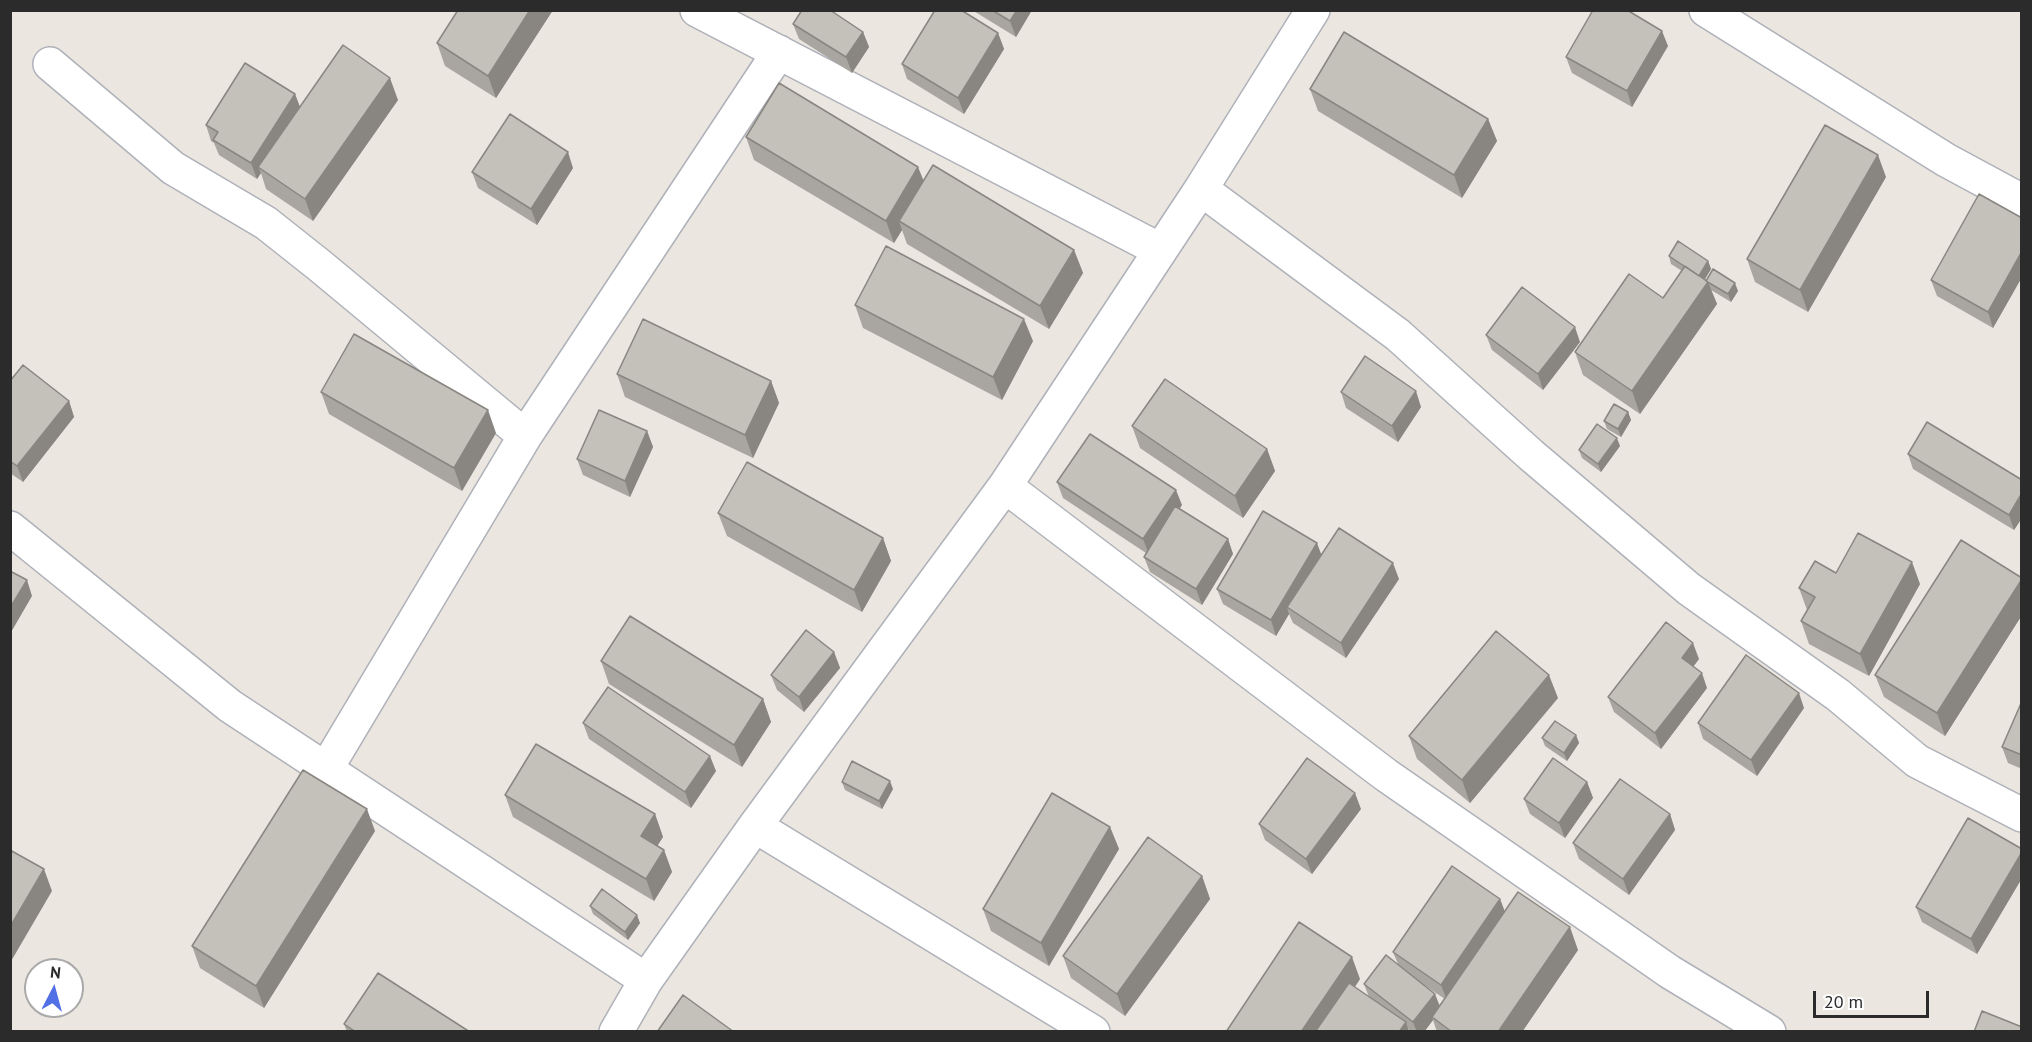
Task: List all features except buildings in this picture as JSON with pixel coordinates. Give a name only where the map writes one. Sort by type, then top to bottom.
[{"type":"street","points":[[698,10],[1160,250]]},
{"type":"street","points":[[616,1032],[646,980],[755,826],[1005,486],[1201,189],[1313,10]]},
{"type":"street","points":[[1706,10],[1946,160],[2022,201]]},
{"type":"street","points":[[326,769],[525,436],[778,52]]},
{"type":"street","points":[[50,64],[173,168],[266,223],[525,436]]},
{"type":"street","points":[[1201,189],[1398,335],[1531,455],[1689,589],[1838,695],[1917,761],[2022,815]]},
{"type":"street","points":[[1005,486],[1386,775],[1670,972],[1769,1032]]},
{"type":"street","points":[[10,528],[230,706],[646,980]]},
{"type":"street","points":[[755,826],[1094,1032]]}]
